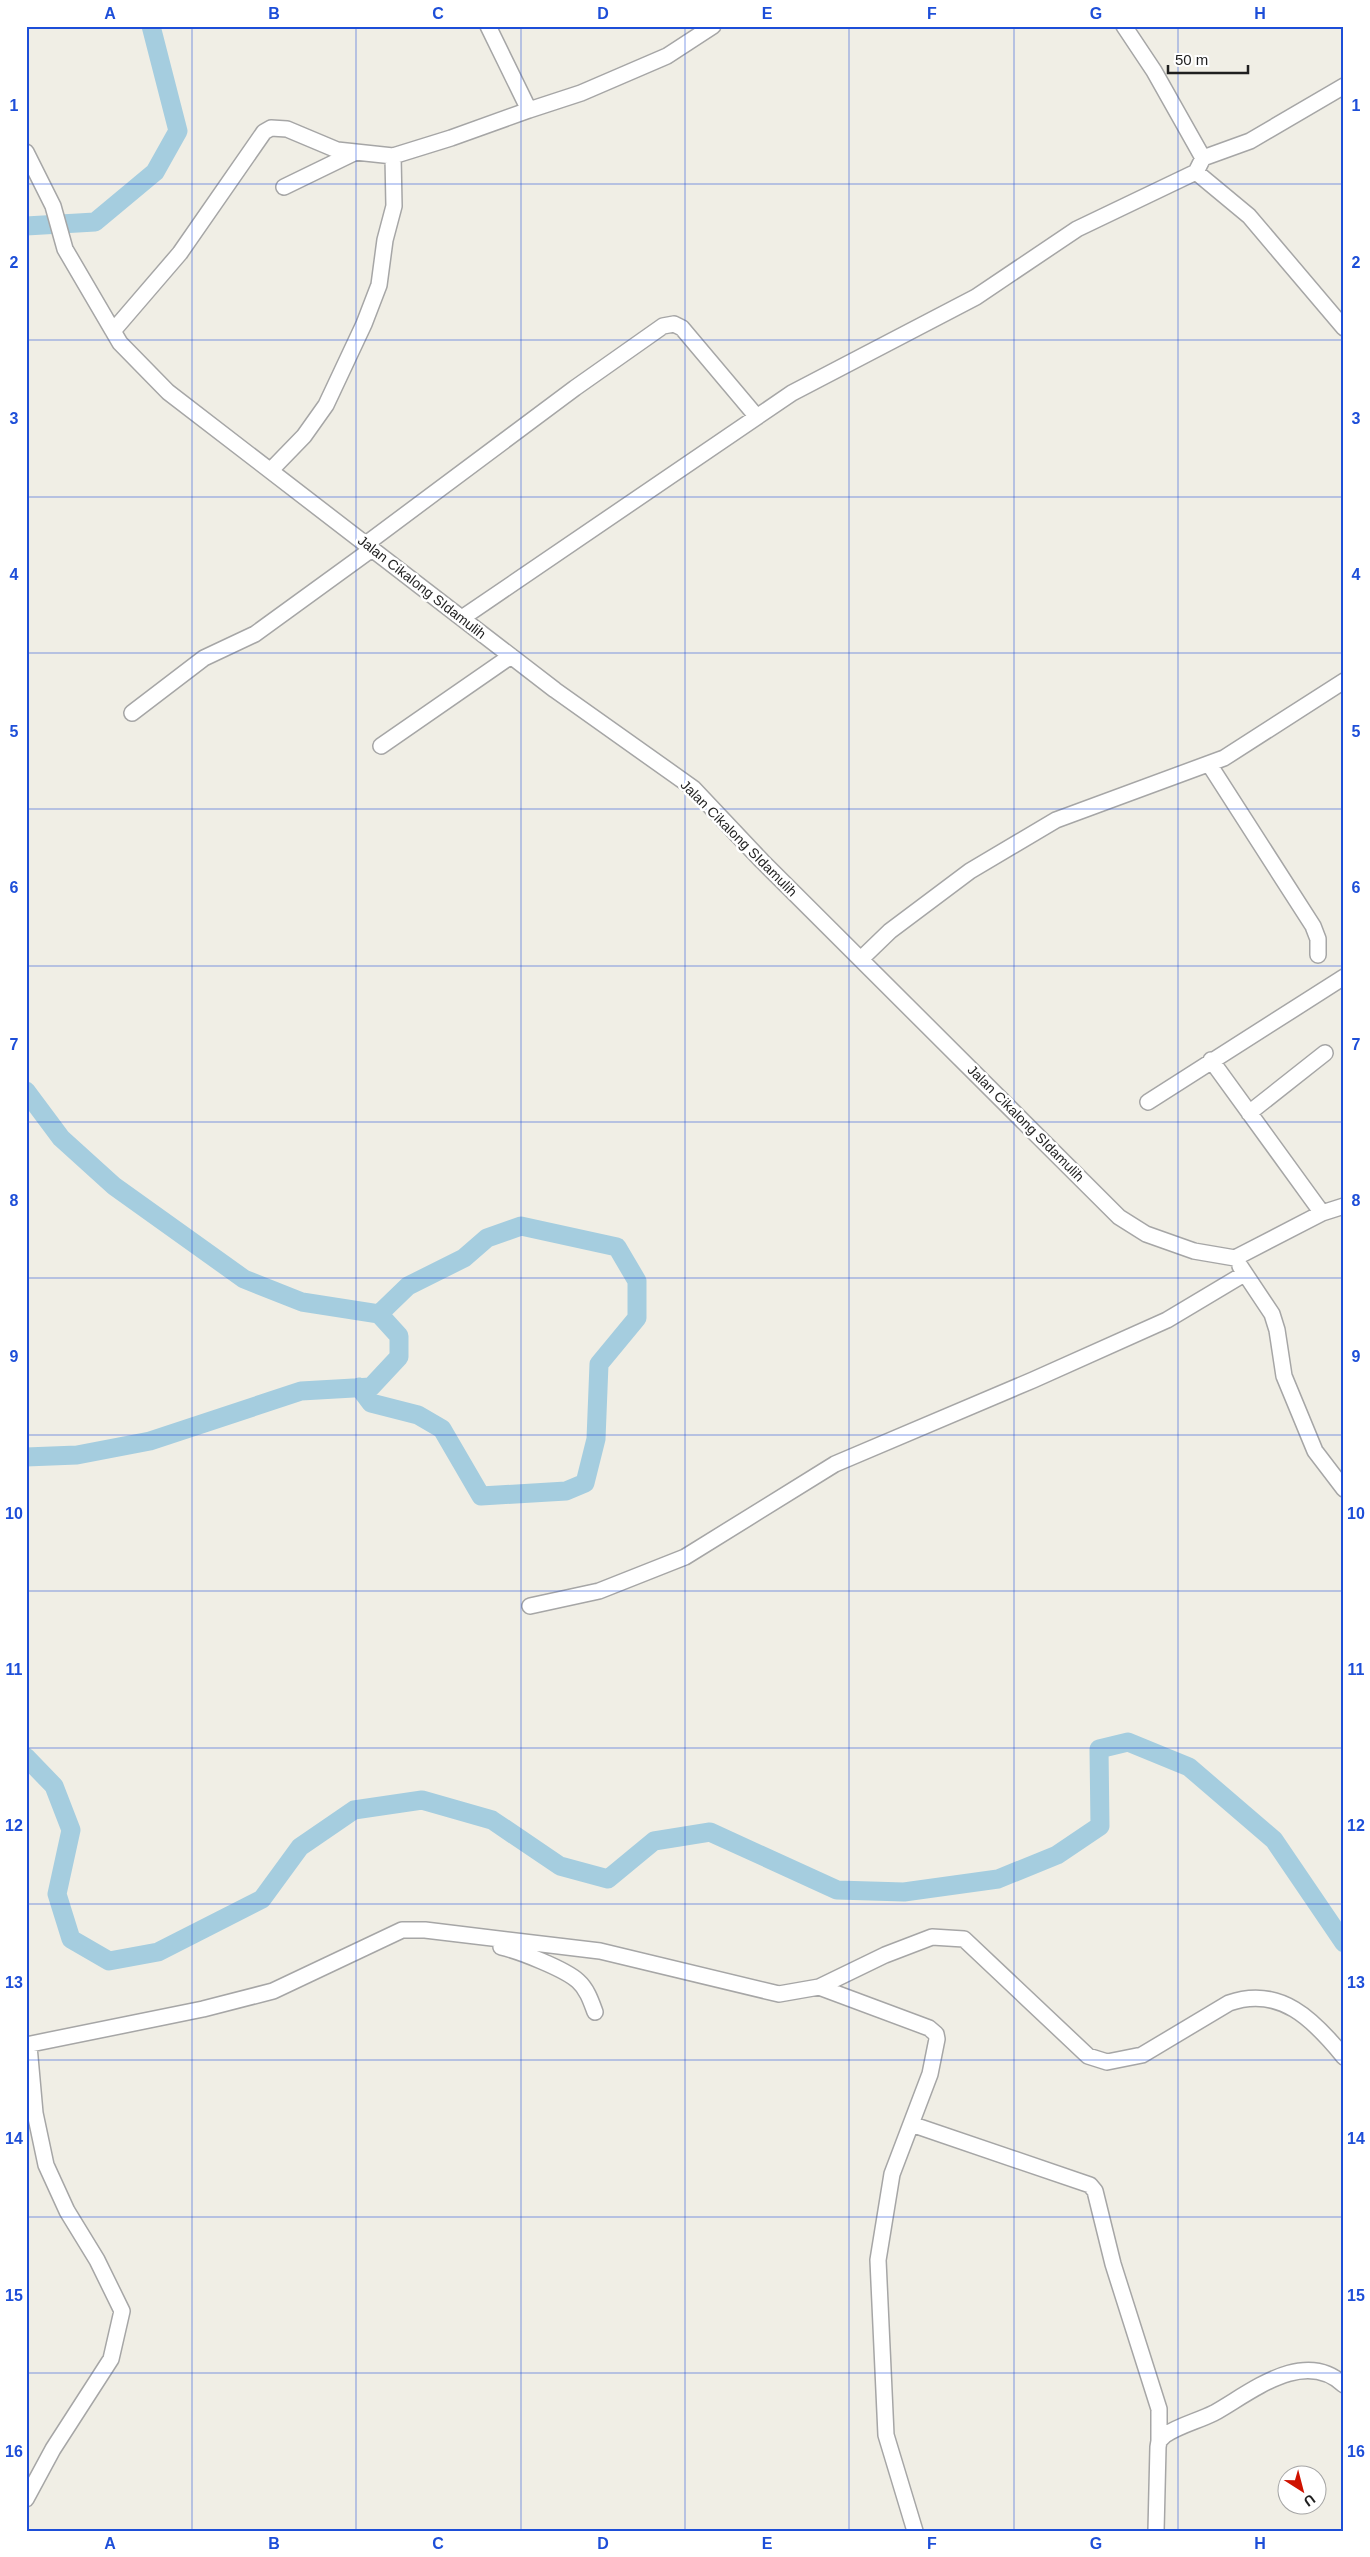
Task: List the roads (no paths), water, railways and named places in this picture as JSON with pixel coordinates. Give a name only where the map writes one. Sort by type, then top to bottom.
[{"type":"street","points":[[488,26],[529,110]]},
{"type":"street","points":[[113,331],[180,253],[257,139],[271,128],[287,129],[337,150],[393,156],[581,93],[667,56],[713,26]]},
{"type":"street","points":[[1124,26],[1154,71],[1203,158]]},
{"type":"street","points":[[462,618],[792,393],[976,297],[1077,229],[1196,172],[1203,158],[1250,141],[1344,86]]},
{"type":"street","name":"Jalan Cikalong SIdamulih","points":[[26,152],[53,206],[65,249],[120,343],[168,392],[511,656],[693,788],[1119,1217],[1146,1234],[1194,1251],[1235,1258]]},
{"type":"street","points":[[284,187],[356,152]]},
{"type":"street","points":[[271,470],[304,436],[326,405],[364,324],[379,285],[385,240],[394,206],[393,156]]},
{"type":"street","points":[[1196,172],[1249,216],[1344,328]]},
{"type":"street","points":[[132,713],[204,658],[254,634],[575,388],[663,326],[674,324],[682,328],[756,418]]},
{"type":"street","points":[[381,746],[511,656]]},
{"type":"street","points":[[861,959],[890,931],[970,871],[1056,820],[1224,758],[1344,681]]},
{"type":"street","points":[[1209,764],[1313,926],[1318,939],[1318,955]]},
{"type":"street","points":[[1148,1102],[1344,976]]},
{"type":"street","points":[[1249,1112],[1325,1053]]},
{"type":"street","points":[[1211,1060],[1322,1213]]},
{"type":"street","points":[[1344,1206],[1322,1213],[1235,1258],[1272,1314],[1277,1330],[1284,1376],[1315,1451],[1344,1489]]},
{"type":"street","points":[[530,1606],[600,1591],[686,1557],[834,1464],[1033,1380],[1167,1320],[1244,1274]]},
{"type":"street","points":[[26,2499],[52,2449],[111,2359],[122,2311],[97,2260],[67,2212],[46,2165],[35,2112],[27,2046],[203,2009],[273,1991],[402,1930],[426,1930],[514,1950],[577,1980],[588,1993],[596,2012]]},
{"type":"street","points":[[459,1936],[600,1951],[779,1994],[819,1987],[885,1954],[932,1937],[964,1939],[1088,2056],[1107,2062],[1142,2055],[1229,2003],[1244,1998],[1269,1998],[1288,2004],[1327,2036],[1344,2057]]},
{"type":"street","points":[[819,1987],[929,2028],[936,2034],[937,2039],[930,2074],[892,2174],[878,2260],[886,2435],[915,2531]]},
{"type":"street","points":[[911,2124],[1083,2181],[1090,2185],[1094,2191],[1113,2264],[1158,2409],[1159,2441],[1156,2531]]},
{"type":"street","points":[[1159,2441],[1170,2431],[1215,2412],[1262,2383],[1292,2373],[1312,2371],[1326,2373],[1344,2385]]},
{"type":"waterway","points":[[26,226],[95,222],[155,172],[178,131],[151,26]]},
{"type":"waterway","points":[[26,1091],[61,1138],[114,1186],[244,1279],[302,1302],[379,1314],[399,1336],[399,1357],[371,1387],[301,1391],[150,1441],[77,1455],[26,1457]]},
{"type":"waterway","points":[[359,1387],[371,1403],[418,1415],[442,1429],[481,1496],[566,1491],[585,1483],[596,1439],[599,1364],[637,1318],[637,1281],[617,1247],[521,1226],[487,1238],[464,1258],[408,1286],[379,1314]]},
{"type":"waterway","points":[[26,1757],[54,1786],[71,1830],[57,1894],[71,1939],[109,1961],[158,1952],[262,1899],[300,1847],[354,1810],[422,1800],[492,1820],[560,1866],[608,1879],[654,1841],[710,1832],[837,1890],[904,1892],[998,1879],[1057,1855],[1100,1826],[1099,1749],[1128,1742],[1189,1767],[1274,1840],[1344,1943]]}]
